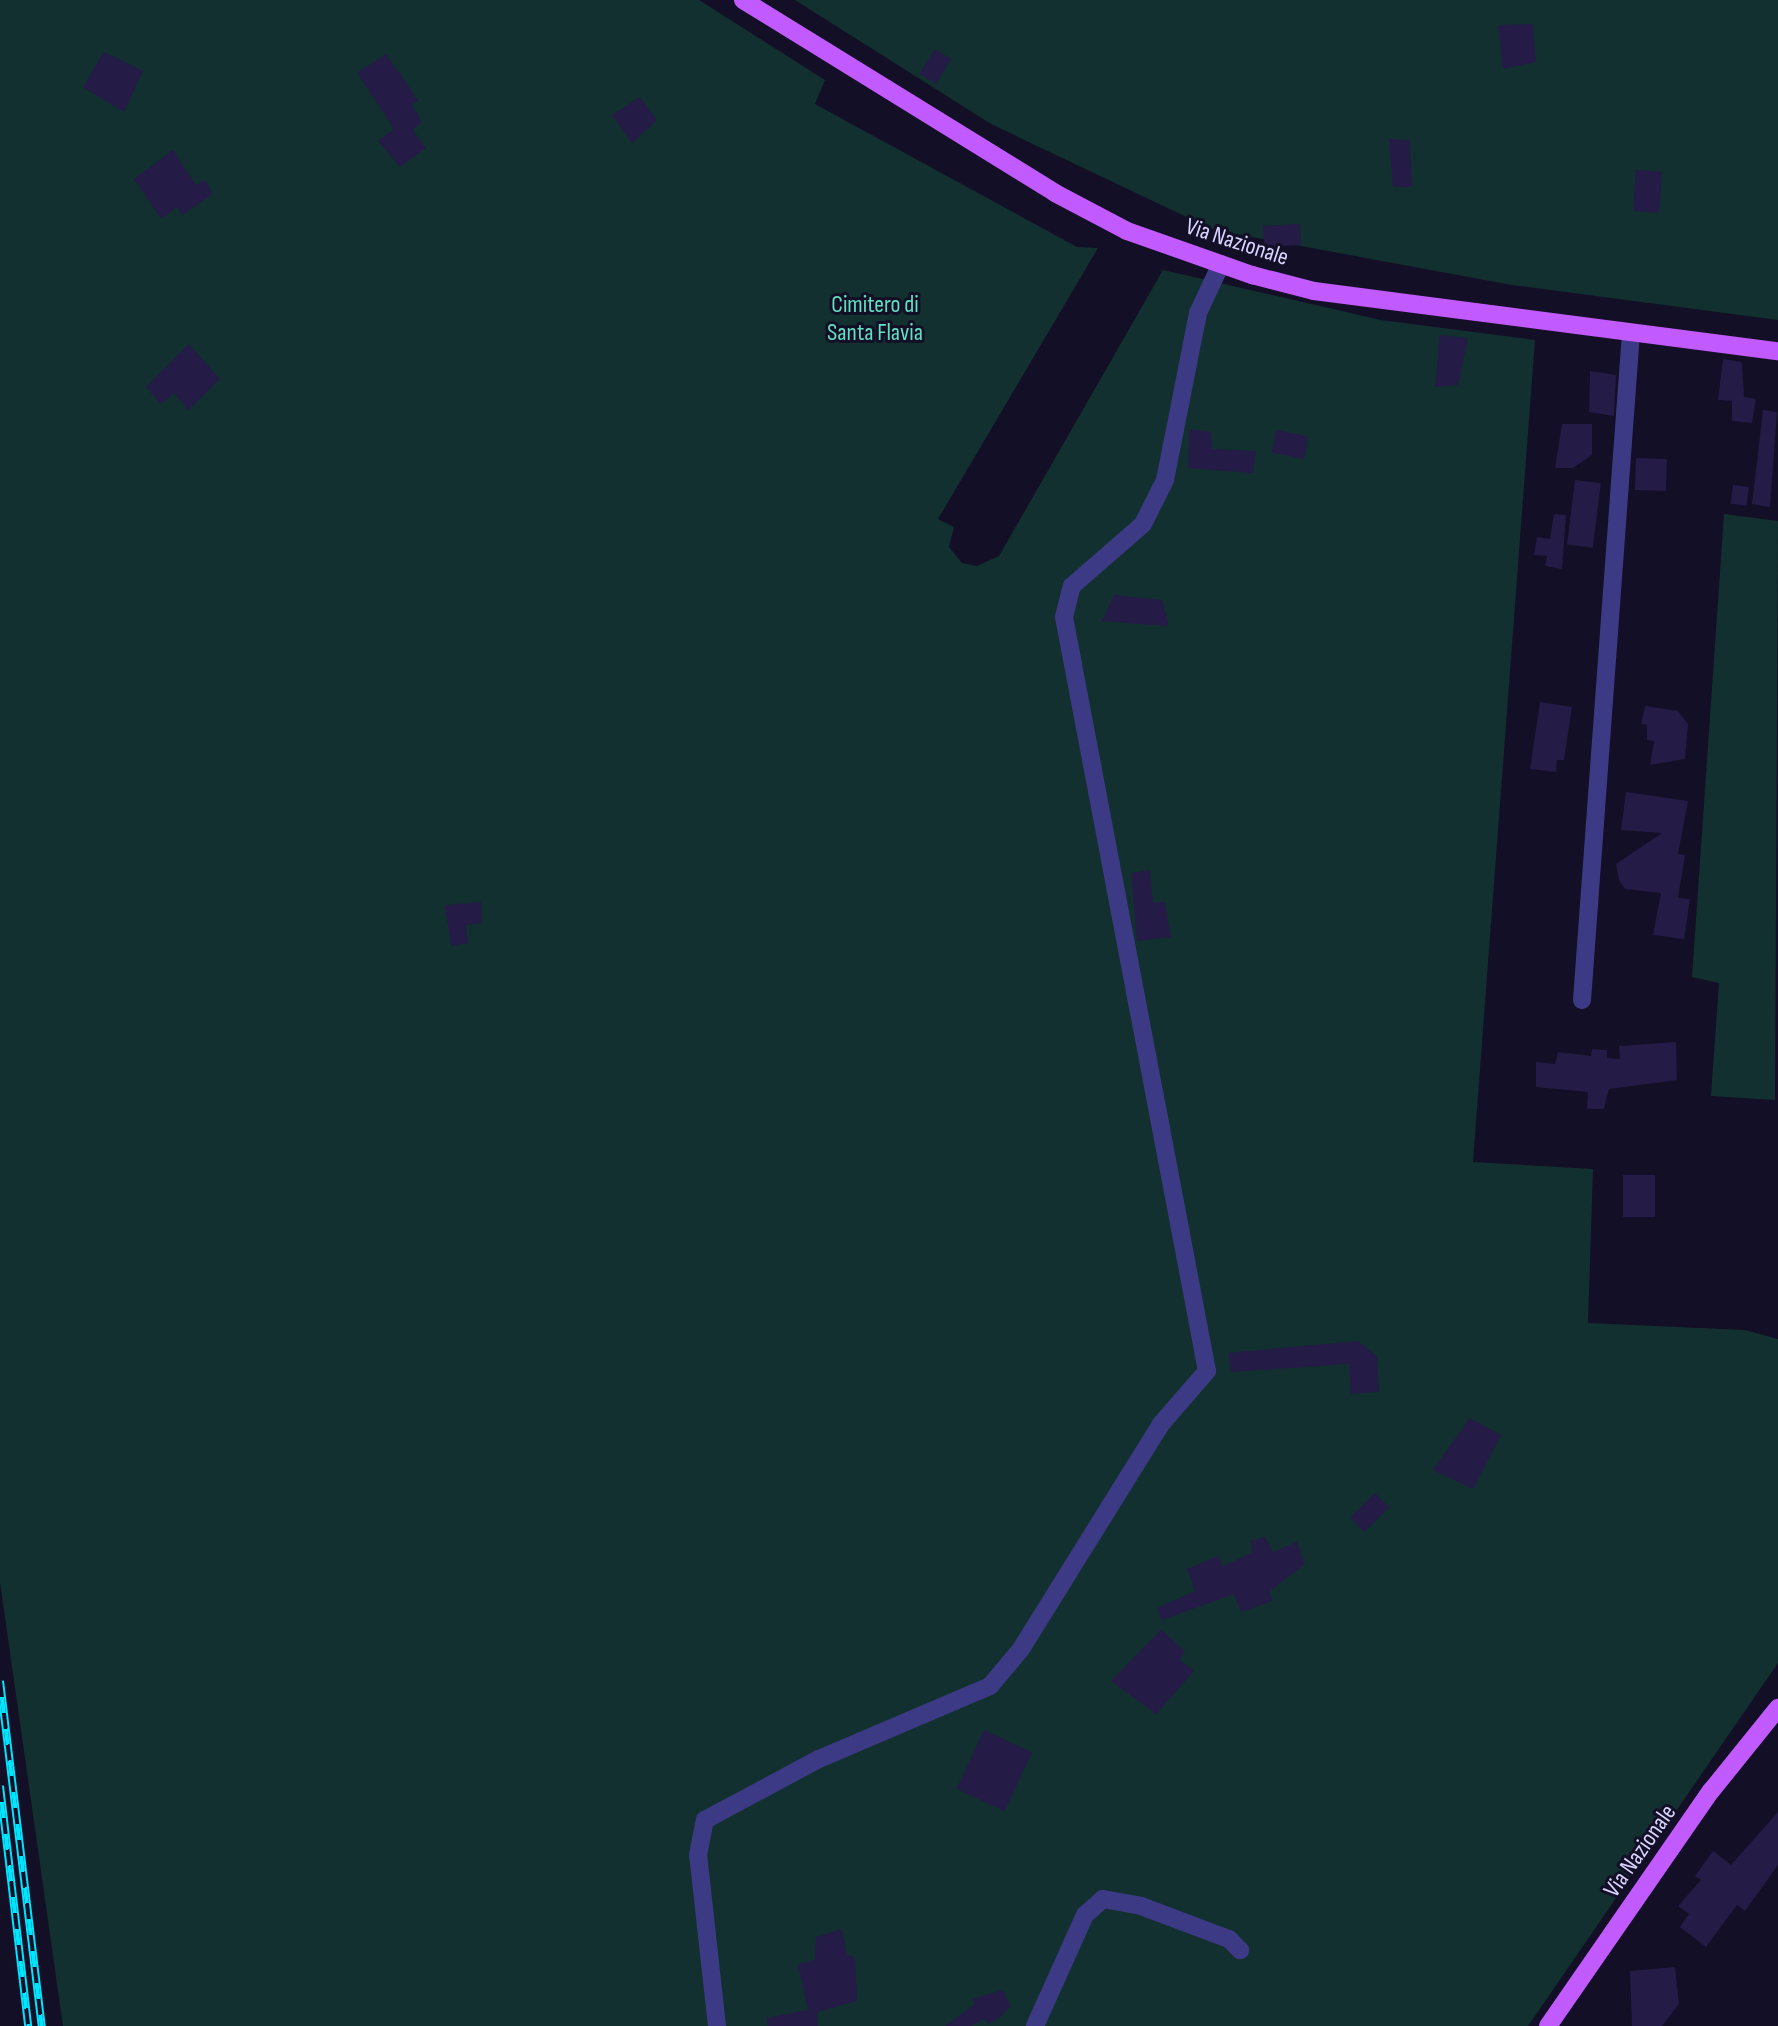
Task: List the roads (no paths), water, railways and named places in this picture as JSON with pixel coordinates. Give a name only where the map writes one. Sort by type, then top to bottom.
[{"type":"main road","name":"Via Nazionale","points":[[743,0],[1055,193],[1127,231],[1221,264],[1314,291],[1778,351]]},
{"type":"main road","name":"Via Nazionale","points":[[1548,2026],[1711,1791],[1778,1708]]},
{"type":"street","points":[[717,2026],[698,1855],[705,1820],[819,1759],[990,1686],[1021,1648],[1161,1424],[1207,1371],[1064,617],[1072,586],[1143,524],[1164,480],[1195,325],[1221,264]]},
{"type":"street","points":[[1582,1000],[1631,333]]},
{"type":"street","points":[[1035,2026],[1085,1915],[1102,1899],[1141,1906],[1229,1939],[1240,1950]]},
{"type":"railway","points":[[0,1681],[42,2026]]},
{"type":"railway","points":[[0,1786],[28,2026]]},
{"type":"park label","name":"Cimitero di Santa Flavia","points":[[875,319]]}]
